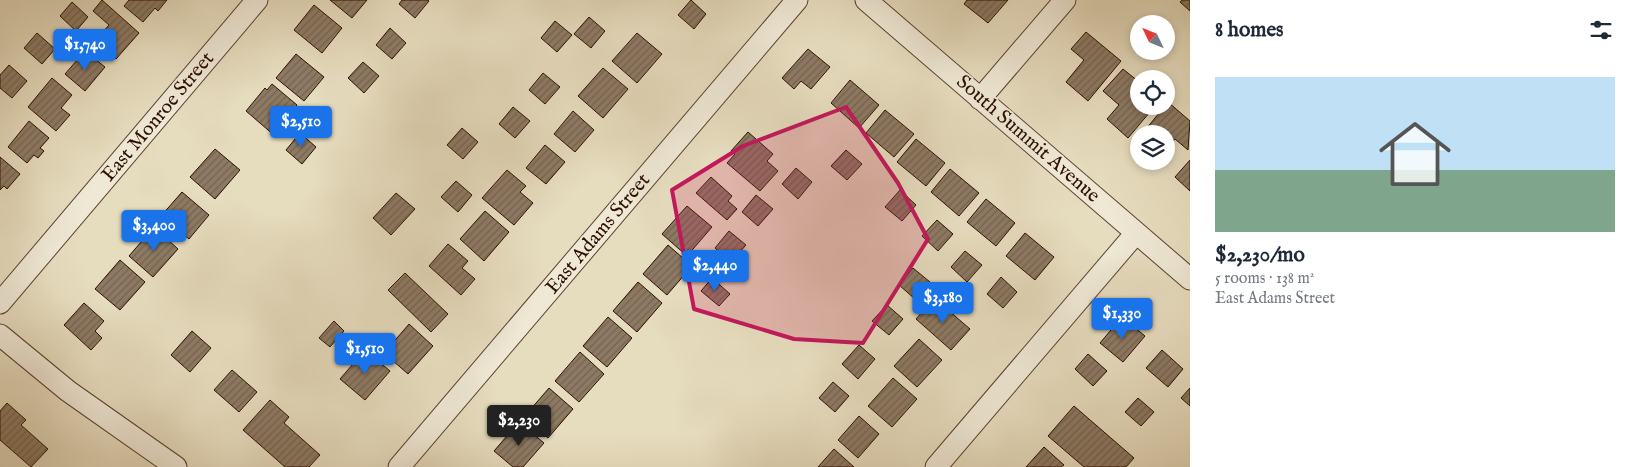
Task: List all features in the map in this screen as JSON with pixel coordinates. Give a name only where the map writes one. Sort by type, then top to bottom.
[{"type":"street","name":"East Monroe Street","points":[[0,303],[257,0]]},
{"type":"street","name":"East Adams Street","points":[[399,467],[797,0]]},
{"type":"street","name":"South Summit Avenue","points":[[866,0],[1190,279]]},
{"type":"street","points":[[980,98],[1065,0]]},
{"type":"street","points":[[936,467],[1136,233]]},
{"type":"street","points":[[0,334],[68,391],[176,467]]},
{"type":"highlighted area","points":[[846,107],[898,183],[928,239],[863,343],[794,339],[694,309],[672,190],[743,146]]},
{"type":"building","points":[[102,0],[139,33],[116,59],[96,40],[109,25],[93,11]]},
{"type":"building","points":[[129,0],[167,0],[158,11],[155,8],[143,22],[124,6]]},
{"type":"building","points":[[330,0],[367,0],[352,18]]},
{"type":"building","points":[[402,0],[429,1],[415,18],[399,4]]},
{"type":"building","points":[[691,0],[706,14],[694,29],[678,15]]},
{"type":"building","points":[[967,0],[1008,0],[988,23],[964,4]]},
{"type":"building","points":[[1182,0],[1190,0],[1190,11],[1180,2]]},
{"type":"building","points":[[72,2],[88,17],[76,31],[60,16]]},
{"type":"building","points":[[314,5],[342,28],[322,53],[294,30]]},
{"type":"building","points":[[589,17],[605,31],[591,48],[574,34]]},
{"type":"building","points":[[555,21],[572,35],[557,52],[541,38]]},
{"type":"building","points":[[390,28],[406,43],[392,59],[376,45]]},
{"type":"building","points":[[1086,32],[1121,61],[1088,101],[1066,82],[1084,60],[1071,49]]},
{"type":"building","points":[[37,33],[55,49],[42,64],[24,48]]},
{"type":"building","points":[[637,33],[662,54],[637,83],[612,61]]},
{"type":"building","points":[[808,49],[830,67],[811,89],[801,81],[794,89],[782,78]]},
{"type":"building","points":[[85,51],[105,67],[85,91],[65,74]]},
{"type":"building","points":[[296,54],[324,77],[304,101],[276,78]]},
{"type":"building","points":[[363,62],[379,76],[364,93],[348,78]]},
{"type":"building","points":[[9,65],[27,81],[12,98],[0,88],[0,75]]},
{"type":"building","points":[[603,68],[628,89],[603,118],[578,96]]},
{"type":"building","points":[[1123,69],[1130,75],[1130,115],[1147,115],[1139,125],[1130,125],[1130,136],[1128,138],[1107,119],[1119,105],[1103,91]]},
{"type":"building","points":[[543,73],[560,87],[545,104],[529,90]]},
{"type":"building","points":[[52,78],[72,95],[61,108],[70,115],[56,131],[28,107]]},
{"type":"building","points":[[850,80],[879,105],[859,128],[831,103]]},
{"type":"building","points":[[272,84],[297,105],[281,123],[284,126],[275,136],[246,111],[265,88],[267,90]]},
{"type":"building","points":[[513,107],[530,121],[515,138],[499,124]]},
{"type":"building","points":[[1175,108],[1190,121],[1188,150],[1175,139],[1175,125],[1149,125],[1157,115],[1175,115]]},
{"type":"building","points":[[885,110],[914,134],[894,157],[866,133]]},
{"type":"building","points":[[573,111],[594,130],[575,152],[554,134]]},
{"type":"building","points":[[29,121],[49,138],[40,148],[44,151],[38,158],[34,155],[27,163],[8,147]]},
{"type":"building","points":[[462,128],[478,142],[463,159],[447,145]]},
{"type":"building","points":[[748,132],[773,154],[767,161],[778,171],[760,191],[727,163],[735,154],[731,151]]},
{"type":"building","points":[[300,133],[316,147],[302,164],[286,150]]},
{"type":"building","points":[[916,139],[945,163],[926,186],[897,162]]},
{"type":"building","points":[[545,145],[565,162],[546,184],[526,168]]},
{"type":"building","points":[[215,149],[240,170],[215,199],[190,177]]},
{"type":"building","points":[[846,150],[862,164],[847,180],[831,166]]},
{"type":"building","points":[[0,157],[20,174],[7,189],[4,186],[0,190]]},
{"type":"building","points":[[1190,160],[1190,191],[1175,177]]},
{"type":"building","points":[[796,168],[812,182],[798,199],[782,184]]},
{"type":"building","points":[[950,169],[979,193],[959,216],[931,192]]},
{"type":"building","points":[[507,170],[526,186],[520,192],[533,203],[514,225],[482,198]]},
{"type":"building","points":[[711,177],[732,196],[728,201],[737,209],[727,220],[696,193]]},
{"type":"building","points":[[456,181],[472,195],[458,212],[441,197]]},
{"type":"building","points":[[900,190],[916,205],[902,221],[885,207]]},
{"type":"building","points":[[182,192],[209,215],[189,239],[161,216]]},
{"type":"building","points":[[396,193],[415,209],[391,235],[373,218]]},
{"type":"building","points":[[756,195],[773,209],[758,226],[742,212]]},
{"type":"building","points":[[986,199],[1015,223],[996,246],[967,222]]},
{"type":"building","points":[[687,206],[712,227],[687,256],[662,234]]},
{"type":"building","points":[[485,211],[509,232],[484,261],[460,239]]},
{"type":"building","points":[[937,220],[953,234],[938,251],[922,236]]},
{"type":"building","points":[[154,227],[178,249],[153,277],[129,256]]},
{"type":"building","points":[[729,231],[746,245],[731,262],[715,248]]},
{"type":"building","points":[[1025,233],[1054,257],[1035,280],[1006,256]]},
{"type":"building","points":[[448,244],[468,261],[462,268],[475,279],[461,295],[429,266]]},
{"type":"building","points":[[668,245],[692,266],[667,295],[643,274]]},
{"type":"building","points":[[965,251],[982,265],[967,282],[951,267]]},
{"type":"building","points":[[120,260],[145,282],[120,310],[95,289]]},
{"type":"building","points":[[913,268],[930,282],[915,299],[899,285]]},
{"type":"building","points":[[405,273],[448,314],[431,332],[388,290]]},
{"type":"building","points":[[1001,277],[1017,292],[1003,308],[987,294]]},
{"type":"building","points":[[712,278],[730,294],[719,306],[701,291]]},
{"type":"building","points":[[638,282],[662,303],[637,332],[613,311]]},
{"type":"building","points":[[934,298],[970,329],[951,350],[916,319]]},
{"type":"building","points":[[84,303],[104,321],[95,331],[102,338],[91,350],[64,325]]},
{"type":"building","points":[[887,305],[903,319],[889,335],[872,321]]},
{"type":"building","points":[[608,317],[632,338],[607,367],[583,346]]},
{"type":"building","points":[[1122,317],[1145,336],[1123,362],[1100,343]]},
{"type":"building","points":[[334,321],[344,331],[330,347],[319,338]]},
{"type":"building","points":[[409,324],[433,346],[408,374],[384,353]]},
{"type":"building","points":[[192,331],[211,348],[190,372],[171,355]]},
{"type":"building","points":[[919,339],[942,360],[917,387],[894,366]]},
{"type":"building","points":[[859,345],[875,359],[858,379],[842,364]]},
{"type":"building","points":[[365,350],[390,371],[365,400],[340,379]]},
{"type":"building","points":[[1162,350],[1183,369],[1168,387],[1146,368]]},
{"type":"building","points":[[580,352],[604,374],[579,402],[555,381]]},
{"type":"building","points":[[1088,354],[1107,371],[1093,386],[1075,369]]},
{"type":"building","points":[[232,370],[257,392],[239,412],[214,390]]},
{"type":"building","points":[[893,378],[917,399],[892,427],[868,406]]},
{"type":"building","points":[[833,382],[849,396],[835,412],[819,398]]},
{"type":"building","points":[[549,388],[573,409],[548,438],[524,417]]},
{"type":"building","points":[[1190,388],[1190,406],[1181,398]]},
{"type":"building","points":[[1138,398],[1154,412],[1141,426],[1125,412]]},
{"type":"building","points":[[270,400],[289,417],[284,423],[320,455],[309,467],[285,467],[243,430]]},
{"type":"building","points":[[7,403],[26,420],[21,425],[48,449],[31,467],[0,440],[0,411]]},
{"type":"building","points":[[1074,406],[1134,458],[1126,467],[1084,467],[1048,436]]},
{"type":"building","points":[[859,416],[879,434],[858,458],[838,440]]},
{"type":"building","points":[[519,422],[544,443],[523,467],[513,467],[494,451]]},
{"type":"building","points":[[1044,447],[1064,465],[1061,467],[1026,467]]},
{"type":"building","points":[[834,449],[854,467],[818,467]]}]
